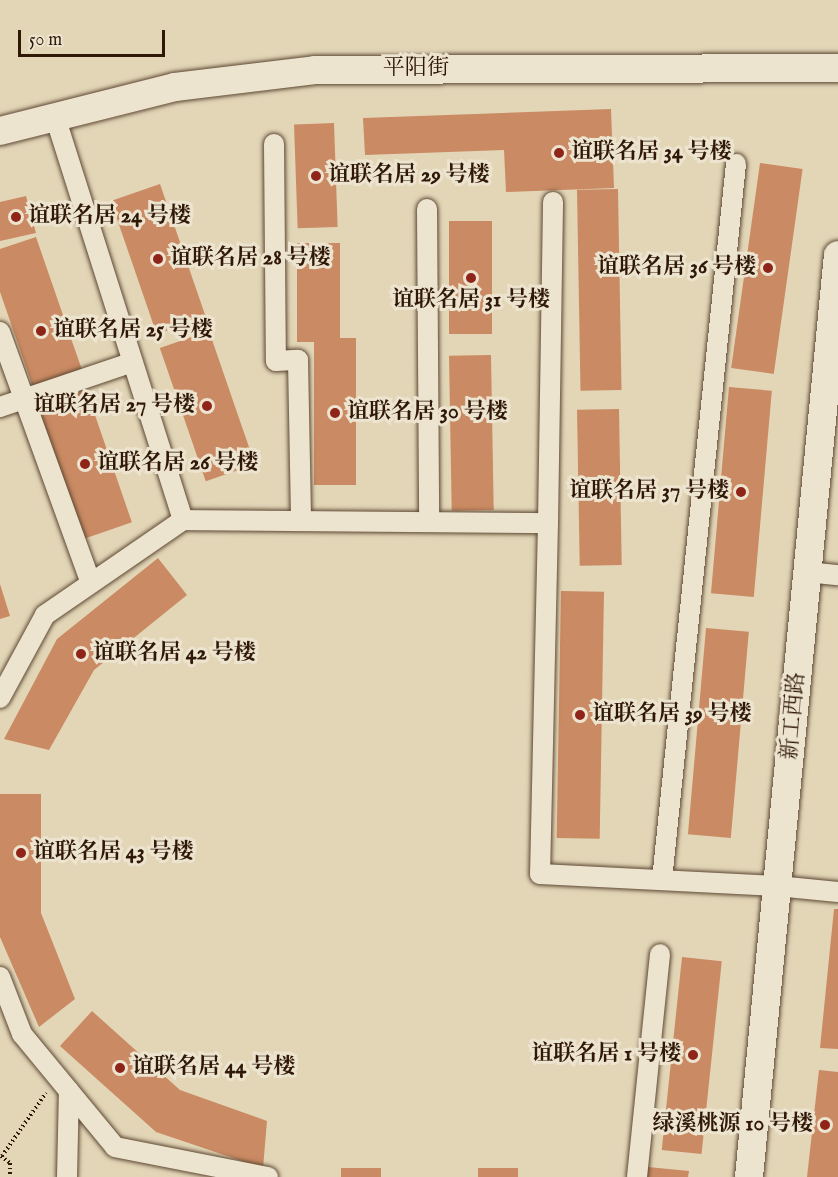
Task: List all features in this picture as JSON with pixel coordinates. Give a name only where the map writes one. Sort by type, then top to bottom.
[{"type":"main road","name":"平阳街","points":[[0,131],[175,87],[315,70],[838,68]]},
{"type":"main road","name":"新工西路","points":[[749,1177],[807,572],[831,395],[838,255]]},
{"type":"street","points":[[55,117],[183,520]]},
{"type":"street","points":[[274,144],[276,361],[298,360],[301,521]]},
{"type":"street","points":[[662,880],[736,164]]},
{"type":"street","points":[[553,202],[540,874],[777,886],[838,892]]},
{"type":"street","points":[[427,208],[429,522]]},
{"type":"street","points":[[0,332],[91,583]]},
{"type":"street","points":[[0,407],[133,362]]},
{"type":"street","points":[[0,698],[45,615],[183,520],[548,523]]},
{"type":"street","points":[[807,572],[838,575]]},
{"type":"street","points":[[637,1177],[660,954]]},
{"type":"street","points":[[0,977],[8,1021],[22,1034],[116,1147],[198,1170],[268,1177]]},
{"type":"street","points":[[63,1084],[67,1177]]},
{"type":"path","points":[[10,1177],[10,1163],[1,1156],[63,1084]]},
{"type":"building","name":"谊联名居 34 号楼","points":[[611,109],[614,188],[506,192],[504,150],[365,155],[363,118]]},
{"type":"building","name":"谊联名居 29 号楼","points":[[334,123],[338,227],[298,228],[294,124]]},
{"type":"building","name":"谊联名居 36 号楼","points":[[760,163],[803,169],[774,374],[731,368]]},
{"type":"building","name":"谊联名居 28 号楼","points":[[160,184],[206,317],[157,334],[111,201]]},
{"type":"building","name":"谊联名居 34 号楼","points":[[618,189],[622,390],[581,391],[577,190]]},
{"type":"building","name":"谊联名居 24 号楼","points":[[26,196],[36,233],[0,241],[0,202]]},
{"type":"building","name":"谊联名居 31 号楼","points":[[449,221],[492,221],[492,334],[449,334]]},
{"type":"building","name":"谊联名居 25 号楼","points":[[36,237],[82,370],[33,387],[0,292],[0,249]]},
{"type":"building","name":"谊联名居 30 号楼","points":[[297,243],[340,243],[340,338],[356,338],[356,485],[314,485],[314,342],[297,342]]},
{"type":"building","name":"谊联名居 27 号楼","points":[[209,331],[255,464],[206,481],[160,348]]},
{"type":"building","points":[[491,355],[494,510],[452,511],[449,356]]},
{"type":"building","name":"谊联名居 37 号楼","points":[[729,387],[772,391],[754,597],[711,593]]},
{"type":"building","name":"谊联名居 26 号楼","points":[[86,389],[132,522],[83,539],[37,406]]},
{"type":"building","points":[[619,409],[622,565],[580,566],[577,410]]},
{"type":"building","name":"谊联名居 42 号楼","points":[[158,558],[187,595],[94,670],[49,750],[4,739],[57,639]]},
{"type":"building","points":[[0,584],[10,616],[0,619]]},
{"type":"building","name":"谊联名居 39 号楼","points":[[561,591],[604,592],[600,839],[557,838]]},
{"type":"building","points":[[706,628],[749,632],[731,838],[688,834]]},
{"type":"building","name":"谊联名居 43 号楼","points":[[0,794],[41,794],[41,913],[75,999],[39,1027],[0,937]]},
{"type":"building","points":[[834,909],[838,909],[838,1049],[820,1048]]},
{"type":"building","name":"谊联名居 1 号楼","points":[[682,957],[722,961],[702,1154],[662,1150]]},
{"type":"building","name":"谊联名居 44 号楼","points":[[92,1011],[180,1090],[267,1121],[263,1168],[156,1132],[60,1046]]},
{"type":"building","name":"绿溪桃源 10 号楼","points":[[819,1070],[838,1072],[838,1177],[807,1177]]},
{"type":"building","points":[[648,1167],[689,1171],[688,1177],[647,1177]]},
{"type":"building","points":[[341,1168],[381,1168],[381,1177],[341,1177]]},
{"type":"building","points":[[478,1168],[518,1168],[518,1177],[478,1177]]},
{"type":"place","name":"谊联名居 34 号楼","points":[[559,153]]},
{"type":"place","name":"谊联名居 29 号楼","points":[[316,176]]},
{"type":"place","name":"谊联名居 24 号楼","points":[[16,217]]},
{"type":"place","name":"谊联名居 28 号楼","points":[[158,259]]},
{"type":"place","name":"谊联名居 36 号楼","points":[[768,268]]},
{"type":"place","name":"谊联名居 31 号楼","points":[[471,278]]},
{"type":"place","name":"谊联名居 25 号楼","points":[[41,331]]},
{"type":"place","name":"谊联名居 27 号楼","points":[[207,406]]},
{"type":"place","name":"谊联名居 30 号楼","points":[[335,413]]},
{"type":"place","name":"谊联名居 26 号楼","points":[[85,464]]},
{"type":"place","name":"谊联名居 37 号楼","points":[[741,492]]},
{"type":"place","name":"谊联名居 42 号楼","points":[[81,654]]},
{"type":"place","name":"谊联名居 39 号楼","points":[[580,715]]},
{"type":"place","name":"谊联名居 43 号楼","points":[[21,853]]},
{"type":"place","name":"谊联名居 1 号楼","points":[[693,1055]]},
{"type":"place","name":"谊联名居 44 号楼","points":[[120,1068]]},
{"type":"place","name":"绿溪桃源 10 号楼","points":[[825,1125]]}]
